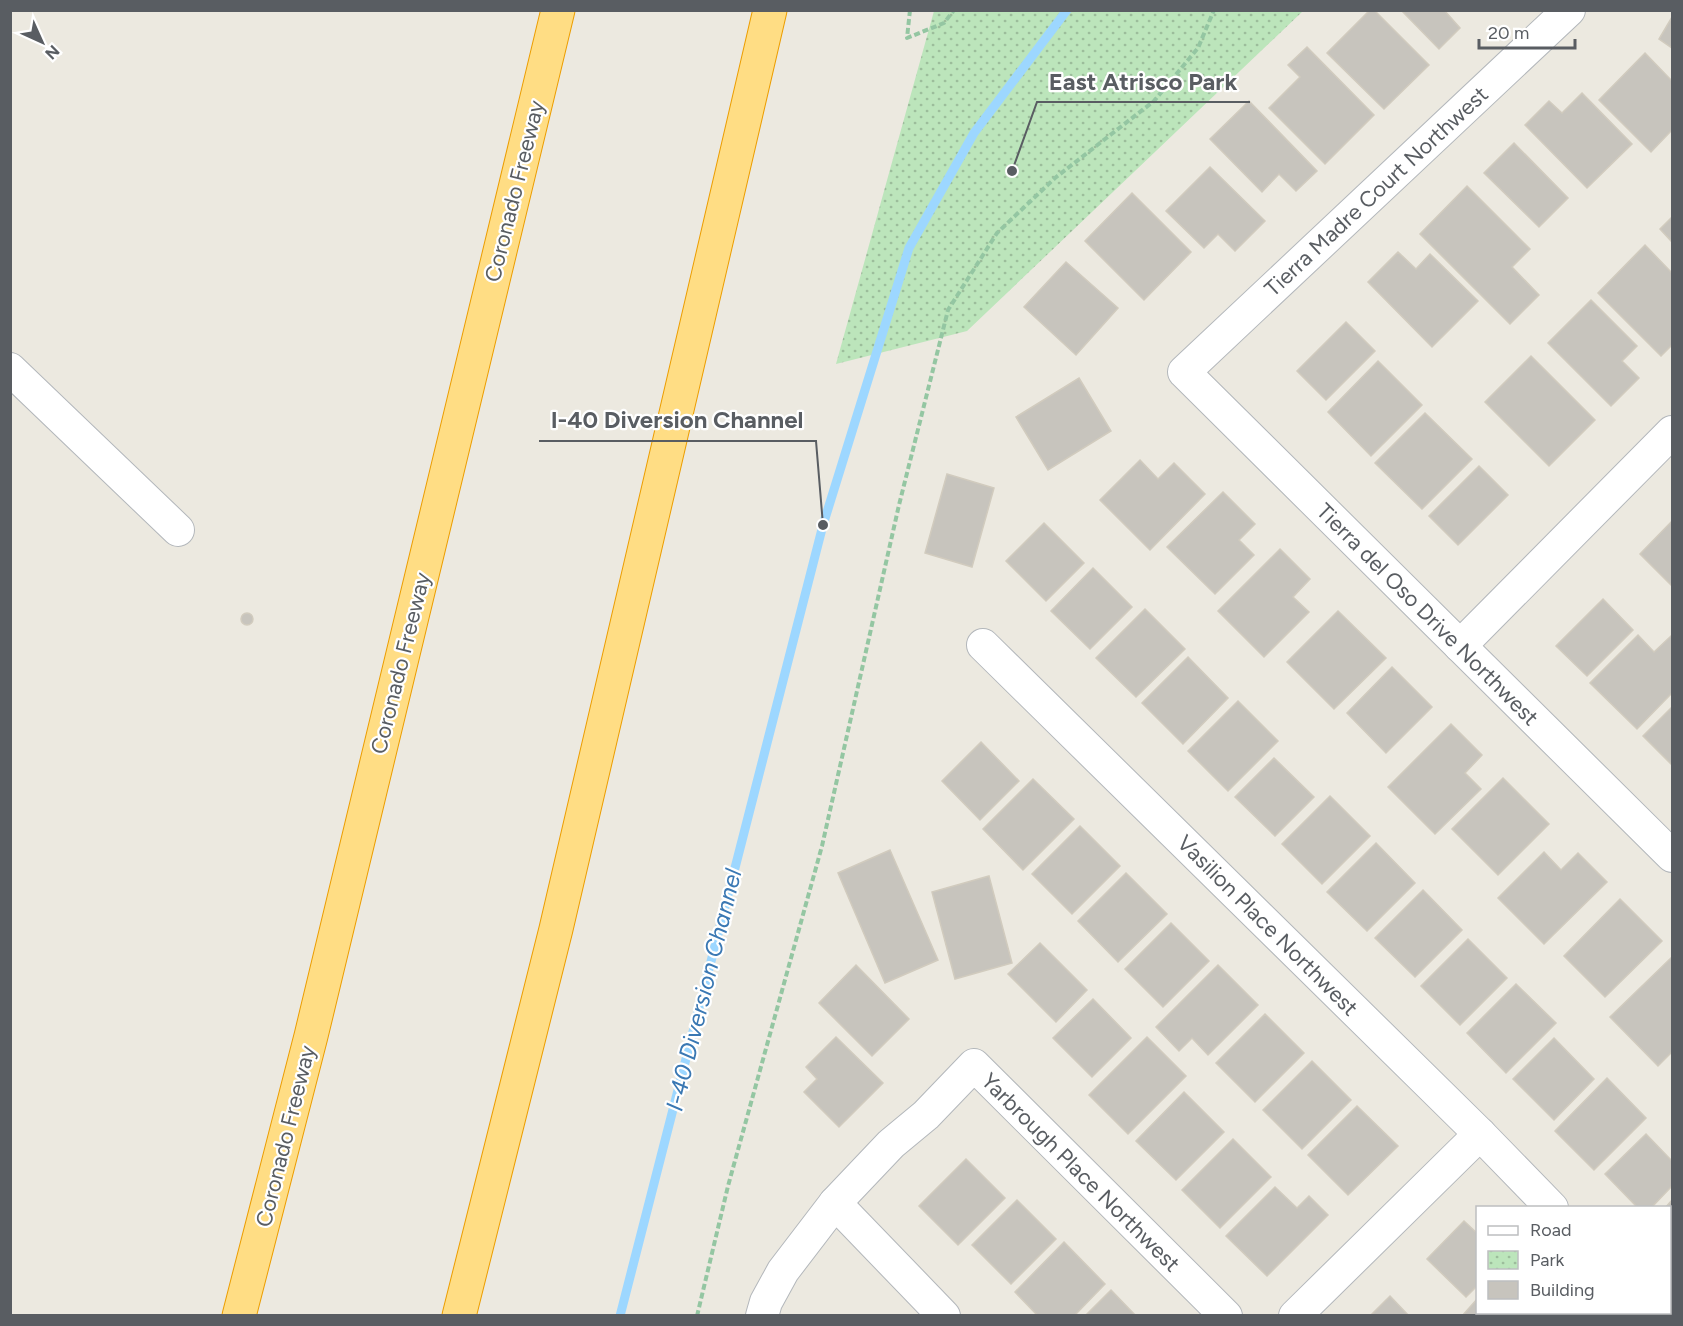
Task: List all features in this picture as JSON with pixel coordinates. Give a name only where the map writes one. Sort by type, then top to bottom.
[{"type":"highway","name":"Coronado Freeway","points":[[239,1316],[311,1036],[558,10]]},
{"type":"highway","points":[[459,1316],[558,917],[770,10]]},
{"type":"street","name":"Tierra Madre Court Northwest","points":[[1184,372],[1569,10]]},
{"type":"street","points":[[10,369],[178,530]]},
{"type":"street","name":"Tierra del Oso Drive Northwest","points":[[1184,372],[1672,856]]},
{"type":"street","points":[[1460,646],[1672,432]]},
{"type":"street","name":"Vasilion Place Northwest","points":[[982,645],[1480,1134],[1550,1206]]},
{"type":"street","name":"Yarbrough Place Northwest","points":[[835,1203],[891,1144],[926,1115],[974,1065],[1226,1316]]},
{"type":"street","points":[[1295,1316],[1480,1134]]},
{"type":"street","points":[[762,1316],[766,1302],[783,1271],[835,1203],[944,1316]]},
{"type":"path","points":[[910,10],[907,38],[944,23],[954,10]]},
{"type":"path","points":[[697,1316],[728,1186],[822,846],[899,505],[948,310],[997,233],[1055,178],[1154,101],[1198,48],[1214,10]]},
{"type":"green space","points":[[934,10],[1303,11],[967,331],[836,364]]},
{"type":"building","points":[[1370,10],[1374,10],[1429,65],[1384,109],[1327,53]]},
{"type":"building","points":[[1401,10],[1444,10],[1460,28],[1439,49]]},
{"type":"building","points":[[1672,17],[1672,48],[1659,39]]},
{"type":"building","points":[[1307,47],[1374,115],[1325,164],[1269,108],[1300,77],[1288,65]]},
{"type":"building","points":[[1645,53],[1672,81],[1672,130],[1651,152],[1599,100]]},
{"type":"building","points":[[1582,93],[1632,144],[1587,188],[1525,125],[1549,101],[1562,113]]},
{"type":"building","points":[[1249,101],[1317,171],[1296,191],[1279,174],[1262,192],[1210,139]]},
{"type":"building","points":[[1514,143],[1568,198],[1539,227],[1484,173]]},
{"type":"building","points":[[1210,167],[1265,221],[1235,251],[1218,234],[1204,248],[1166,211]]},
{"type":"building","points":[[1467,186],[1530,249],[1512,267],[1539,295],[1510,324],[1420,234]]},
{"type":"building","points":[[1132,193],[1191,252],[1144,300],[1085,241]]},
{"type":"building","points":[[1672,217],[1672,242],[1660,229]]},
{"type":"building","points":[[1645,245],[1672,273],[1672,345],[1661,356],[1598,293]]},
{"type":"building","points":[[1398,252],[1416,269],[1430,254],[1478,301],[1432,347],[1368,282]]},
{"type":"building","points":[[1066,262],[1118,308],[1076,355],[1024,307]]},
{"type":"building","points":[[1591,300],[1637,346],[1622,361],[1639,378],[1611,406],[1548,343]]},
{"type":"building","points":[[1346,322],[1375,351],[1326,400],[1297,371]]},
{"type":"building","points":[[1531,356],[1595,420],[1549,466],[1485,402]]},
{"type":"building","points":[[1378,361],[1422,405],[1371,456],[1328,412]]},
{"type":"building","points":[[1079,378],[1111,431],[1048,470],[1016,417]]},
{"type":"building","points":[[1425,413],[1472,459],[1422,509],[1375,463]]},
{"type":"building","points":[[1140,460],[1158,479],[1174,463],[1205,494],[1150,550],[1100,500]]},
{"type":"building","points":[[1479,466],[1508,495],[1458,545],[1429,516]]},
{"type":"building","points":[[947,474],[994,488],[972,567],[925,553]]},
{"type":"building","points":[[1223,492],[1255,524],[1239,540],[1254,555],[1215,594],[1167,547]]},
{"type":"building","points":[[1672,521],[1672,586],[1640,554]]},
{"type":"building","points":[[1044,523],[1084,563],[1046,601],[1006,561]]},
{"type":"building","points":[[1280,549],[1310,579],[1293,597],[1309,612],[1264,657],[1218,611]]},
{"type":"building","points":[[1093,568],[1132,607],[1090,649],[1051,611]]},
{"type":"building","points":[[1603,599],[1633,630],[1587,676],[1556,646]]},
{"type":"building","points":[[1145,609],[1185,649],[1136,697],[1096,658]]},
{"type":"building","points":[[1338,611],[1386,658],[1334,709],[1287,662]]},
{"type":"building","points":[[249,613],[252,614],[252,624],[245,625],[242,624],[241,617],[242,614]]},
{"type":"building","points":[[1638,635],[1654,652],[1672,637],[1672,693],[1637,729],[1590,683]]},
{"type":"building","points":[[1188,657],[1228,698],[1183,744],[1142,703]]},
{"type":"building","points":[[1392,667],[1432,707],[1386,753],[1347,713]]},
{"type":"building","points":[[1238,701],[1278,741],[1228,791],[1188,751]]},
{"type":"building","points":[[1672,707],[1672,765],[1643,736]]},
{"type":"building","points":[[1451,724],[1482,755],[1465,773],[1481,789],[1435,834],[1388,787]]},
{"type":"building","points":[[981,742],[1019,781],[980,820],[942,781]]},
{"type":"building","points":[[1274,758],[1314,797],[1275,836],[1235,797]]},
{"type":"building","points":[[1503,778],[1549,824],[1498,875],[1452,829]]},
{"type":"building","points":[[1033,779],[1074,819],[1023,870],[983,829]]},
{"type":"building","points":[[1330,796],[1370,836],[1322,884],[1282,844]]},
{"type":"building","points":[[1080,826],[1120,866],[1072,914],[1032,874]]},
{"type":"building","points":[[1376,843],[1415,883],[1367,931],[1327,892]]},
{"type":"building","points":[[890,850],[938,960],[885,983],[838,873]]},
{"type":"building","points":[[1544,852],[1561,870],[1578,853],[1607,882],[1544,944],[1498,898]]},
{"type":"building","points":[[1126,873],[1167,914],[1118,962],[1078,921]]},
{"type":"building","points":[[989,876],[1012,963],[955,979],[932,892]]},
{"type":"building","points":[[1423,890],[1462,930],[1415,977],[1375,938]]},
{"type":"building","points":[[1620,899],[1662,941],[1605,997],[1564,956]]},
{"type":"building","points":[[1171,923],[1209,961],[1163,1007],[1125,969]]},
{"type":"building","points":[[1468,939],[1507,978],[1460,1025],[1421,986]]},
{"type":"building","points":[[1040,943],[1087,990],[1056,1022],[1008,974]]},
{"type":"building","points":[[1672,957],[1672,1052],[1658,1066],[1610,1017]]},
{"type":"building","points":[[856,965],[909,1019],[872,1056],[819,1003]]},
{"type":"building","points":[[1218,965],[1258,1005],[1208,1055],[1192,1038],[1179,1051],[1156,1027]]},
{"type":"building","points":[[1516,984],[1556,1023],[1506,1073],[1467,1033]]},
{"type":"building","points":[[1093,999],[1131,1038],[1092,1077],[1053,1038]]},
{"type":"building","points":[[1265,1014],[1304,1053],[1255,1102],[1216,1063]]},
{"type":"building","points":[[836,1037],[883,1083],[839,1127],[804,1092],[817,1079],[806,1067]]},
{"type":"building","points":[[1147,1037],[1186,1076],[1128,1134],[1089,1095]]},
{"type":"building","points":[[1554,1038],[1594,1079],[1554,1120],[1513,1079]]},
{"type":"building","points":[[1312,1061],[1351,1100],[1302,1149],[1263,1110]]},
{"type":"building","points":[[1607,1078],[1646,1118],[1594,1170],[1555,1131]]},
{"type":"building","points":[[1184,1092],[1224,1132],[1176,1180],[1136,1141]]},
{"type":"building","points":[[1357,1106],[1398,1146],[1348,1195],[1308,1155]]},
{"type":"building","points":[[1646,1134],[1672,1161],[1672,1186],[1653,1206],[1636,1206],[1605,1174]]},
{"type":"building","points":[[1233,1139],[1271,1177],[1220,1228],[1182,1190]]},
{"type":"building","points":[[966,1159],[1005,1198],[958,1245],[919,1206]]},
{"type":"building","points":[[1275,1187],[1297,1208],[1309,1196],[1328,1215],[1267,1276],[1226,1236]]},
{"type":"building","points":[[1017,1200],[1056,1239],[1011,1284],[972,1245]]},
{"type":"building","points":[[1672,1200],[1672,1242],[1671,1206],[1667,1206]]},
{"type":"building","points":[[1464,1221],[1476,1232],[1476,1287],[1466,1297],[1427,1259]]},
{"type":"building","points":[[1064,1242],[1105,1284],[1074,1316],[1038,1316],[1015,1292]]},
{"type":"building","points":[[1111,1290],[1136,1316],[1085,1316]]},
{"type":"building","points":[[1390,1296],[1409,1316],[1370,1316]]},
{"type":"building","points":[[1476,1300],[1476,1314],[1540,1314],[1539,1316],[1462,1316]]},
{"type":"waterway","name":"I-40 Diversion Channel","points":[[620,1316],[823,525],[909,248],[974,133],[1067,10]]},
{"type":"place","name":"East Atrisco Park","points":[[1012,171]]},
{"type":"place","name":"I-40 Diversion Channel","points":[[823,525]]}]
